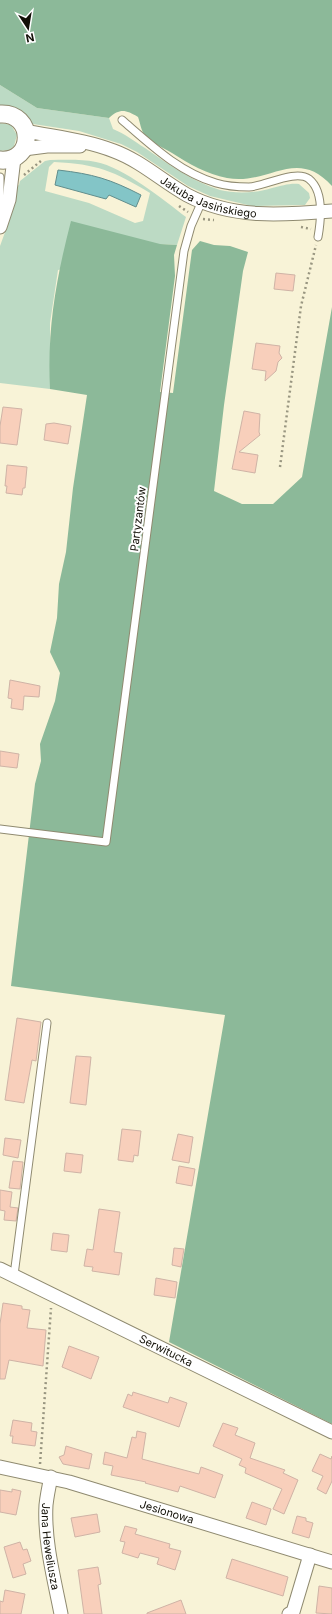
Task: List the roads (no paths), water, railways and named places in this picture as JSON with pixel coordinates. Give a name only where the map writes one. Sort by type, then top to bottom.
[{"type":"street","points":[[0,114],[14,116],[19,120],[26,131],[26,143],[13,156],[9,200],[0,227]]},
{"type":"street","name":"Jakuba Jasińskiego","points":[[26,131],[70,138],[129,158],[175,188],[202,201],[236,211],[269,215],[326,212]]},
{"type":"street","name":"Jakuba Jasińskiego","points":[[13,156],[47,146],[94,145]]},
{"type":"street","name":"Serwitucka","points":[[0,1269],[332,1432]]},
{"type":"street","name":"Jesionowa","points":[[0,1467],[45,1476],[332,1562]]},
{"type":"street","name":"Jana Heweliusza","points":[[45,1476],[49,1550],[61,1614]]},
{"type":"street","points":[[289,1614],[293,1612],[310,1555]]},
{"type":"lane","points":[[122,120],[146,143],[164,156],[183,168],[217,183],[249,187],[290,177],[301,176],[308,179],[316,188],[326,212],[318,237]]},
{"type":"lane","points":[[0,177],[0,209]]},
{"type":"lane","name":"Partyzantów","points":[[0,829],[106,842],[184,251],[191,226],[202,201]]},
{"type":"lane","points":[[14,1275],[47,1023]]},
{"type":"water","points":[[58,170],[81,173],[101,178],[141,195],[136,207],[109,195],[106,199],[55,185]]}]
